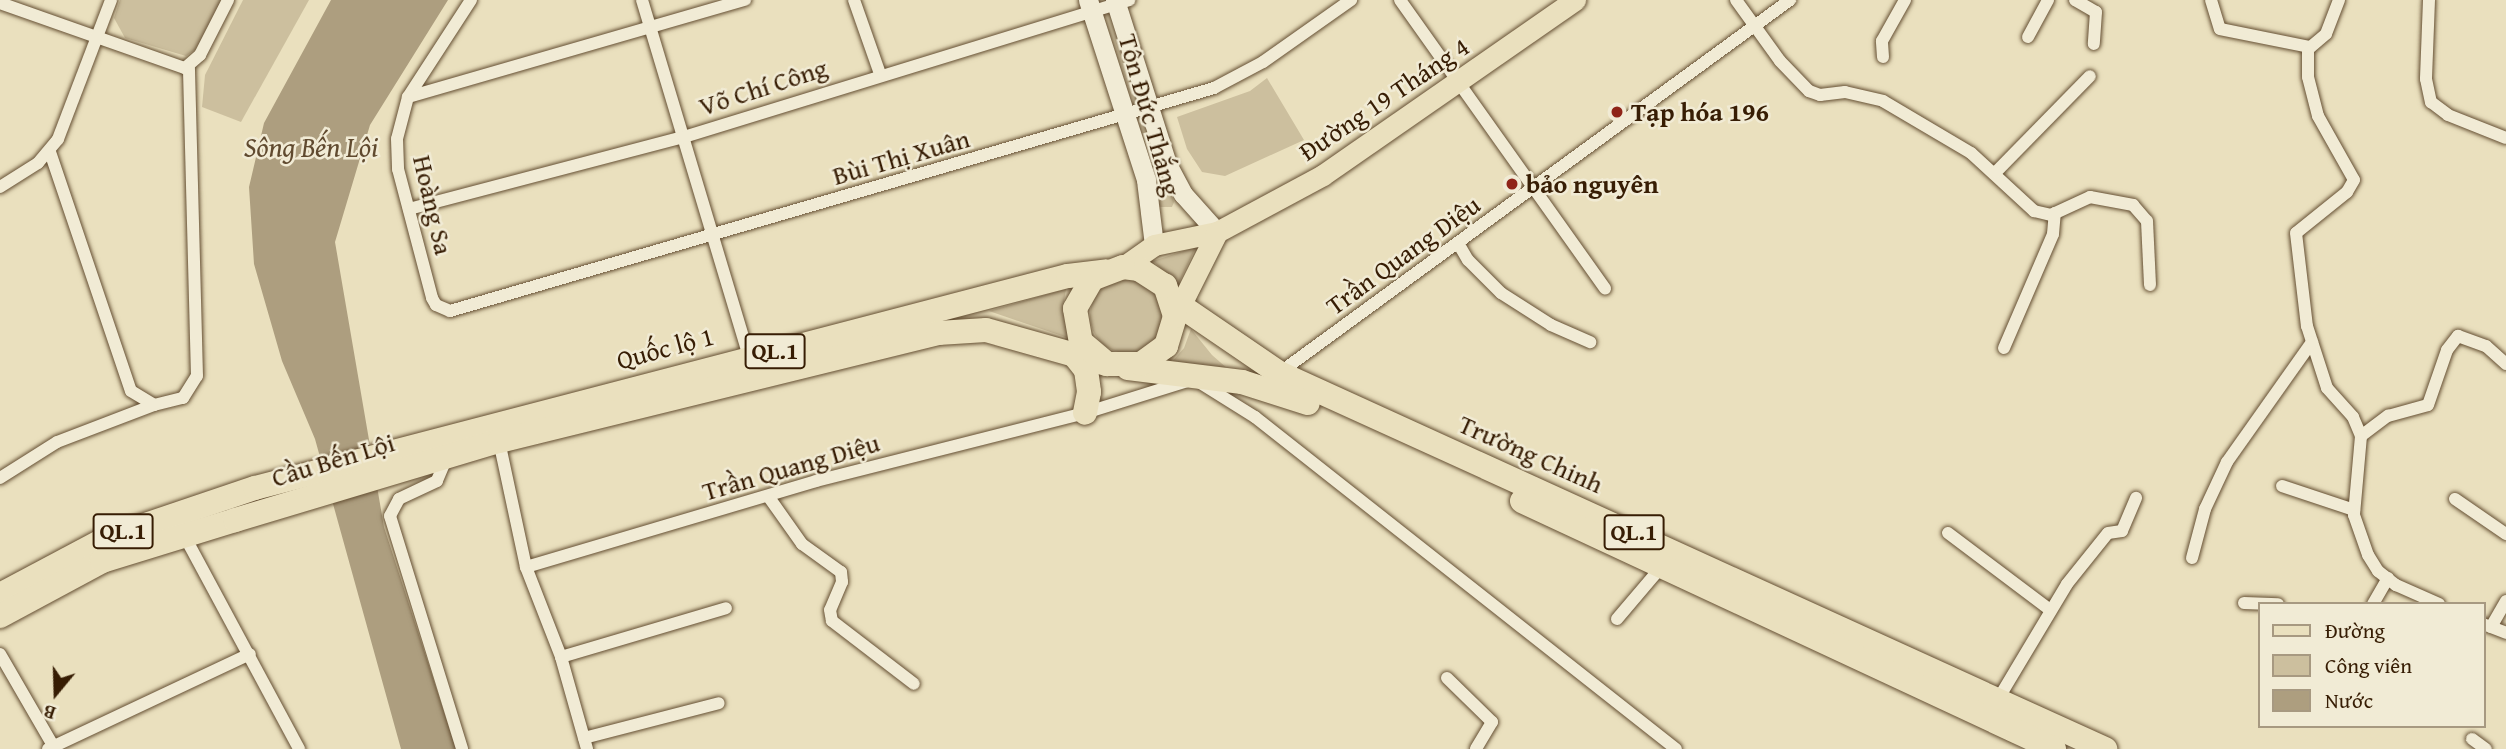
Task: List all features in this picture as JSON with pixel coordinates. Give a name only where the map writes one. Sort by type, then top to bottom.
[{"type":"highway","name":"QL.1","points":[[1115,269],[1153,276],[1176,307]]},
{"type":"highway","points":[[1115,269],[1091,279],[1075,309],[1081,342],[1116,365],[1141,364],[1160,351],[1173,332],[1176,307]]},
{"type":"highway","name":"Quốc lộ 1","points":[[446,447],[749,357],[1068,276],[1115,269]]},
{"type":"highway","name":"Trường Chinh","points":[[1176,307],[1279,373],[2105,749]]},
{"type":"highway","name":"Quốc lộ 1","points":[[446,447],[499,441],[939,333],[986,331],[1116,365]]},
{"type":"highway","points":[[1075,356],[1086,370],[1089,391],[1085,412]]},
{"type":"highway","name":"Trường Chinh","points":[[1116,365],[1194,379],[1242,382],[1298,399],[1663,565],[2054,749]]},
{"type":"highway","name":"Cầu Bến Lội","points":[[4,600],[107,538],[255,488],[446,447]]},
{"type":"highway","name":"Cầu Bến Lội","points":[[185,537],[446,447]]},
{"type":"highway","name":"QL.1","points":[[4,600],[102,561],[185,537]]},
{"type":"main road","name":"Đường 19 Tháng 4","points":[[1115,269],[1154,246],[1217,232],[1323,175],[1462,82],[1575,0]]},
{"type":"main road","name":"Tôn Đức Thắng","points":[[1120,1],[1167,163],[1183,194],[1217,232]]},
{"type":"main road","name":"Tôn Đức Thắng","points":[[1090,6],[1146,180],[1154,246]]},
{"type":"main road","points":[[1176,307],[1217,232]]},
{"type":"street","points":[[0,187],[50,152],[111,0]]},
{"type":"street","points":[[0,478],[57,442],[154,405],[183,398],[197,376],[189,67],[200,55],[228,0]]},
{"type":"street","name":"Hoàng Sa","points":[[442,310],[432,298],[396,153],[408,97],[471,0]]},
{"type":"street","points":[[642,0],[749,357]]},
{"type":"street","points":[[408,97],[745,0]]},
{"type":"street","points":[[854,0],[880,75]]},
{"type":"street","name":"Bùi Thị Xuân","points":[[442,310],[458,309],[1150,109],[1230,81],[1351,0]]},
{"type":"street","points":[[1400,0],[1462,82],[1605,288]]},
{"type":"street","points":[[1736,0],[1780,61],[1813,94],[1845,92],[1883,101],[1996,172],[2006,189],[2025,205],[2044,215],[2055,213],[2090,197],[2133,205],[2147,221],[2150,285]]},
{"type":"street","name":"Trần Quang Diệu","points":[[1279,373],[1790,0]]},
{"type":"street","points":[[1883,57],[1882,41],[1905,0]]},
{"type":"street","points":[[2028,37],[2048,0]]},
{"type":"street","points":[[2075,0],[2096,12],[2094,44]]},
{"type":"street","points":[[2211,0],[2220,29],[2310,47]]},
{"type":"street","points":[[2339,0],[2326,34],[2310,47],[2308,77],[2314,104],[2354,180],[2347,192],[2296,233],[2312,342],[2327,388],[2353,417],[2361,436],[2354,510],[2368,555],[2388,578],[2435,602]]},
{"type":"street","points":[[2429,0],[2426,79],[2431,102],[2448,115],[2506,138]]},
{"type":"street","name":"Võ Chí Công","points":[[409,209],[684,136],[1090,6],[1120,1]]},
{"type":"street","points":[[0,3],[189,67]]},
{"type":"street","points":[[1996,172],[2091,76]]},
{"type":"street","points":[[50,152],[131,391],[154,405]]},
{"type":"street","points":[[2004,348],[2053,234],[2055,213]]},
{"type":"street","points":[[1458,243],[1468,260],[1501,293],[1551,325],[1590,342]]},
{"type":"street","points":[[2361,436],[2388,416],[2428,405],[2447,350],[2458,336],[2486,345],[2506,364]]},
{"type":"street","points":[[2192,558],[2205,509],[2227,461],[2312,342]]},
{"type":"street","points":[[1194,379],[1255,417],[1676,749]]},
{"type":"street","name":"Trần Quang Diệu","points":[[526,567],[768,495],[1085,412],[1194,379]]},
{"type":"street","points":[[499,441],[526,567],[561,657],[585,744],[719,703]]},
{"type":"street","points":[[446,447],[437,481],[399,499],[390,516],[462,749]]},
{"type":"street","points":[[2282,486],[2354,510]]},
{"type":"street","points":[[768,495],[802,544],[841,572],[842,582],[830,610],[832,621],[914,684]]},
{"type":"street","points":[[1997,701],[2050,610],[2101,540],[2110,532],[2122,531],[2136,498]]},
{"type":"street","points":[[2455,499],[2506,534]]},
{"type":"street","points":[[1948,533],[2050,610]]},
{"type":"street","points":[[185,537],[250,654],[294,747]]},
{"type":"street","points":[[1617,619],[1663,565]]},
{"type":"street","points":[[2374,602],[2388,578]]},
{"type":"street","points":[[2506,601],[2487,625],[2506,633]]},
{"type":"street","points":[[2244,603],[2258,603]]},
{"type":"street","points":[[561,657],[726,608]]},
{"type":"street","points":[[0,654],[52,748],[250,654]]},
{"type":"street","points":[[1447,678],[1492,722],[1476,749]]},
{"type":"street","points":[[2472,739],[2486,749]]},
{"type":"green space","points":[[120,0],[222,0],[196,49],[186,56],[125,38],[114,18]]},
{"type":"green space","points":[[243,0],[309,0],[241,122],[202,107],[205,75]]},
{"type":"green space","points":[[1267,78],[1304,140],[1225,176],[1202,172],[1187,149],[1177,117],[1250,91]]},
{"type":"green space","points":[[1149,135],[1174,202],[1172,207],[1159,207],[1144,138]]},
{"type":"green space","points":[[1196,247],[1178,285],[1153,261]]},
{"type":"green space","points":[[1127,279],[1148,285],[1158,295],[1164,316],[1158,337],[1148,347],[1127,353],[1106,347],[1096,337],[1090,316],[1096,295],[1106,285]]},
{"type":"green space","points":[[1066,289],[1063,307],[1068,338],[989,311]]},
{"type":"green space","points":[[1191,329],[1212,355],[1228,369],[1171,363],[1184,348]]},
{"type":"water","name":"Sông Bến Lội","points":[[331,0],[448,0],[370,125],[335,242],[384,527],[456,749],[401,749],[315,439],[282,361],[254,264],[249,187],[264,123]]},
{"type":"place","name":"Tạp hóa 196","points":[[1617,112]]},
{"type":"place","name":"bảo nguyên","points":[[1512,184]]}]
